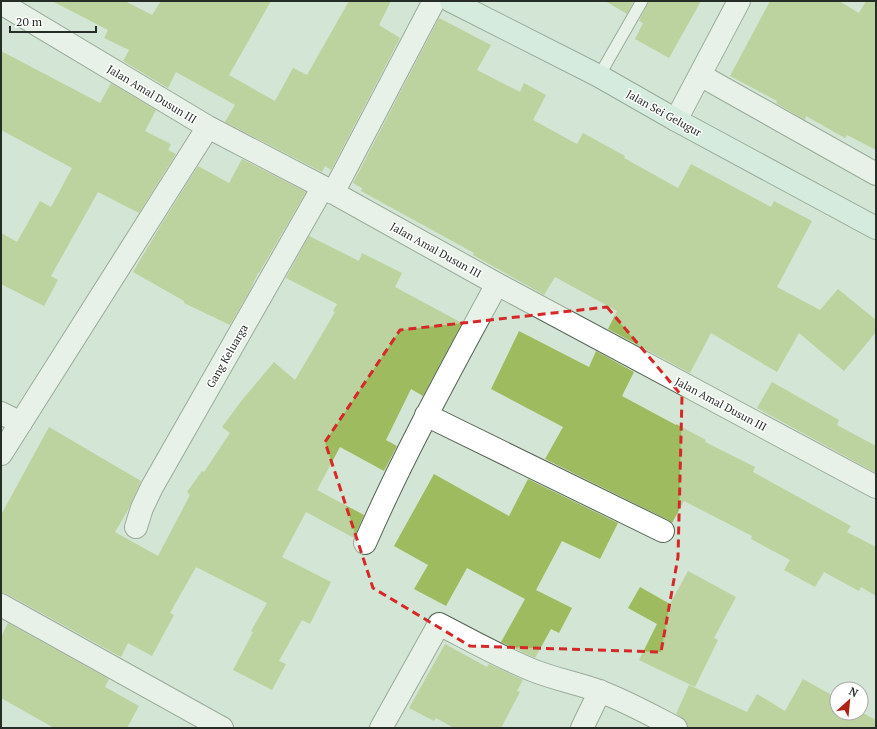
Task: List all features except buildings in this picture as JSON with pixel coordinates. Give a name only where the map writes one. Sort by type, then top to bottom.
[{"type":"main road","name":"Jalan Sei Gelugur","points":[[451,1],[599,76],[676,120],[876,228]]},
{"type":"street","name":"Gang Keluarga","points":[[136,527],[142,508],[152,487],[328,190],[434,1]]},
{"type":"street","points":[[676,120],[739,1]]},
{"type":"street","name":"Jalan Amal Dusun III","points":[[1,3],[208,127],[328,190],[497,284],[876,487]]},
{"type":"street","points":[[700,75],[876,174]]},
{"type":"street","points":[[1,454],[208,127]]},
{"type":"street","points":[[365,543],[394,478],[426,415],[497,284]]},
{"type":"street","points":[[1,413],[20,423]]},
{"type":"street","points":[[426,415],[664,531]]},
{"type":"street","points":[[1,604],[222,728]]},
{"type":"street","points":[[381,728],[439,624],[533,671],[548,677],[574,682],[600,691],[676,728]]},
{"type":"street","points":[[582,728],[600,691]]},
{"type":"lane","points":[[599,76],[642,1]]},
{"type":"highlighted area","points":[[607,307],[682,396],[678,557],[661,652],[470,646],[373,588],[325,442],[400,330]]}]
